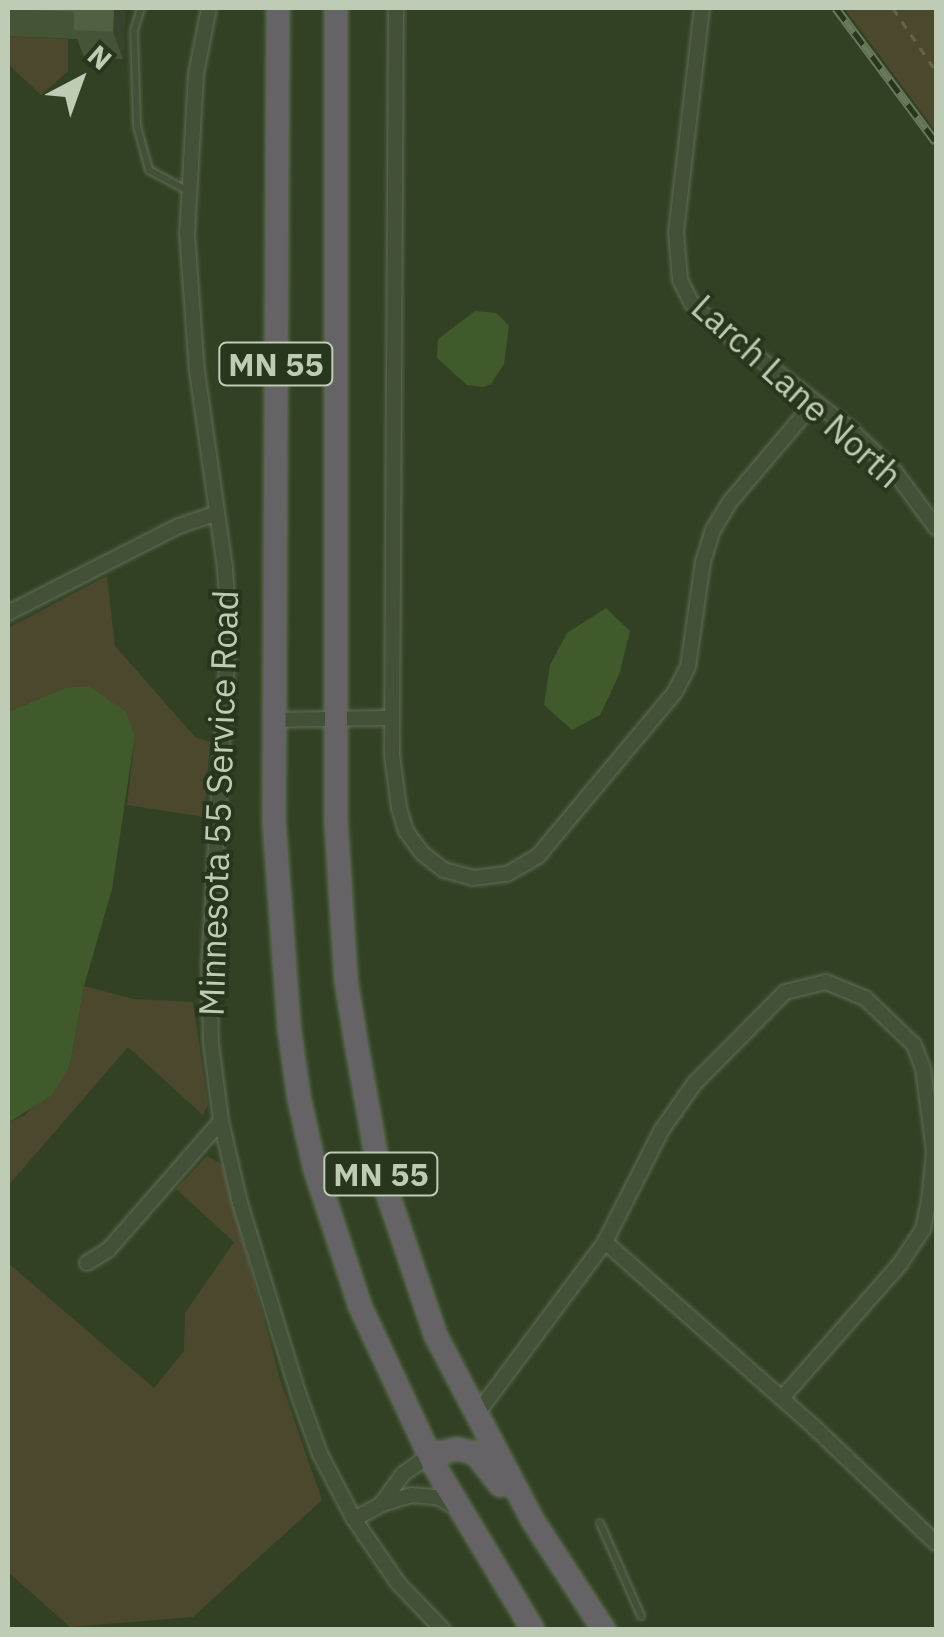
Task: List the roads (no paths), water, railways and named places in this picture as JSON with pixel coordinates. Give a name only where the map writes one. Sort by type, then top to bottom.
[{"type":"highway","name":"MN 55","points":[[278,8],[277,888],[300,1098],[315,1169],[355,1291],[430,1455],[534,1630]]},
{"type":"highway","name":"MN 55","points":[[336,8],[336,821],[346,980],[378,1165],[416,1287],[476,1415],[533,1521],[604,1630]]},
{"type":"highway","points":[[430,1455],[456,1450],[475,1453],[497,1479],[566,1592],[575,1602],[587,1604]]},
{"type":"street","name":"Minnesota 55 Service Road","points":[[208,8],[196,74],[187,191],[192,319],[229,629],[209,963],[211,1044],[221,1121],[240,1203],[320,1454],[354,1520],[398,1584],[443,1630]]},
{"type":"street","points":[[396,8],[392,718],[399,808],[406,831],[422,853],[444,870],[473,878],[508,874],[538,856],[675,692],[688,666],[704,562],[713,530],[729,502],[813,404]]},
{"type":"street","name":"Larch Lane North","points":[[702,8],[676,232],[680,280],[691,302],[706,317],[850,429],[895,472],[936,528]]},
{"type":"street","points":[[8,613],[179,526],[216,513]]},
{"type":"street","points":[[275,720],[392,718]]},
{"type":"street","points":[[476,1415],[605,1242],[672,1115],[694,1084],[786,992],[826,982],[846,987],[891,1020],[914,1045],[923,1068],[934,1152],[923,1230],[900,1264],[782,1398]]},
{"type":"street","points":[[87,1263],[109,1249],[221,1121]]},
{"type":"street","points":[[605,1242],[782,1398],[936,1543]]},
{"type":"street","points":[[382,1504],[403,1474],[430,1455]]},
{"type":"street","points":[[354,1520],[382,1504],[412,1495],[437,1498],[460,1509]]},
{"type":"lane","points":[[141,8],[134,31],[136,126],[149,170],[187,191]]},
{"type":"lane","points":[[600,1523],[641,1616]]},
{"type":"railway","points":[[836,8],[936,142]]}]
